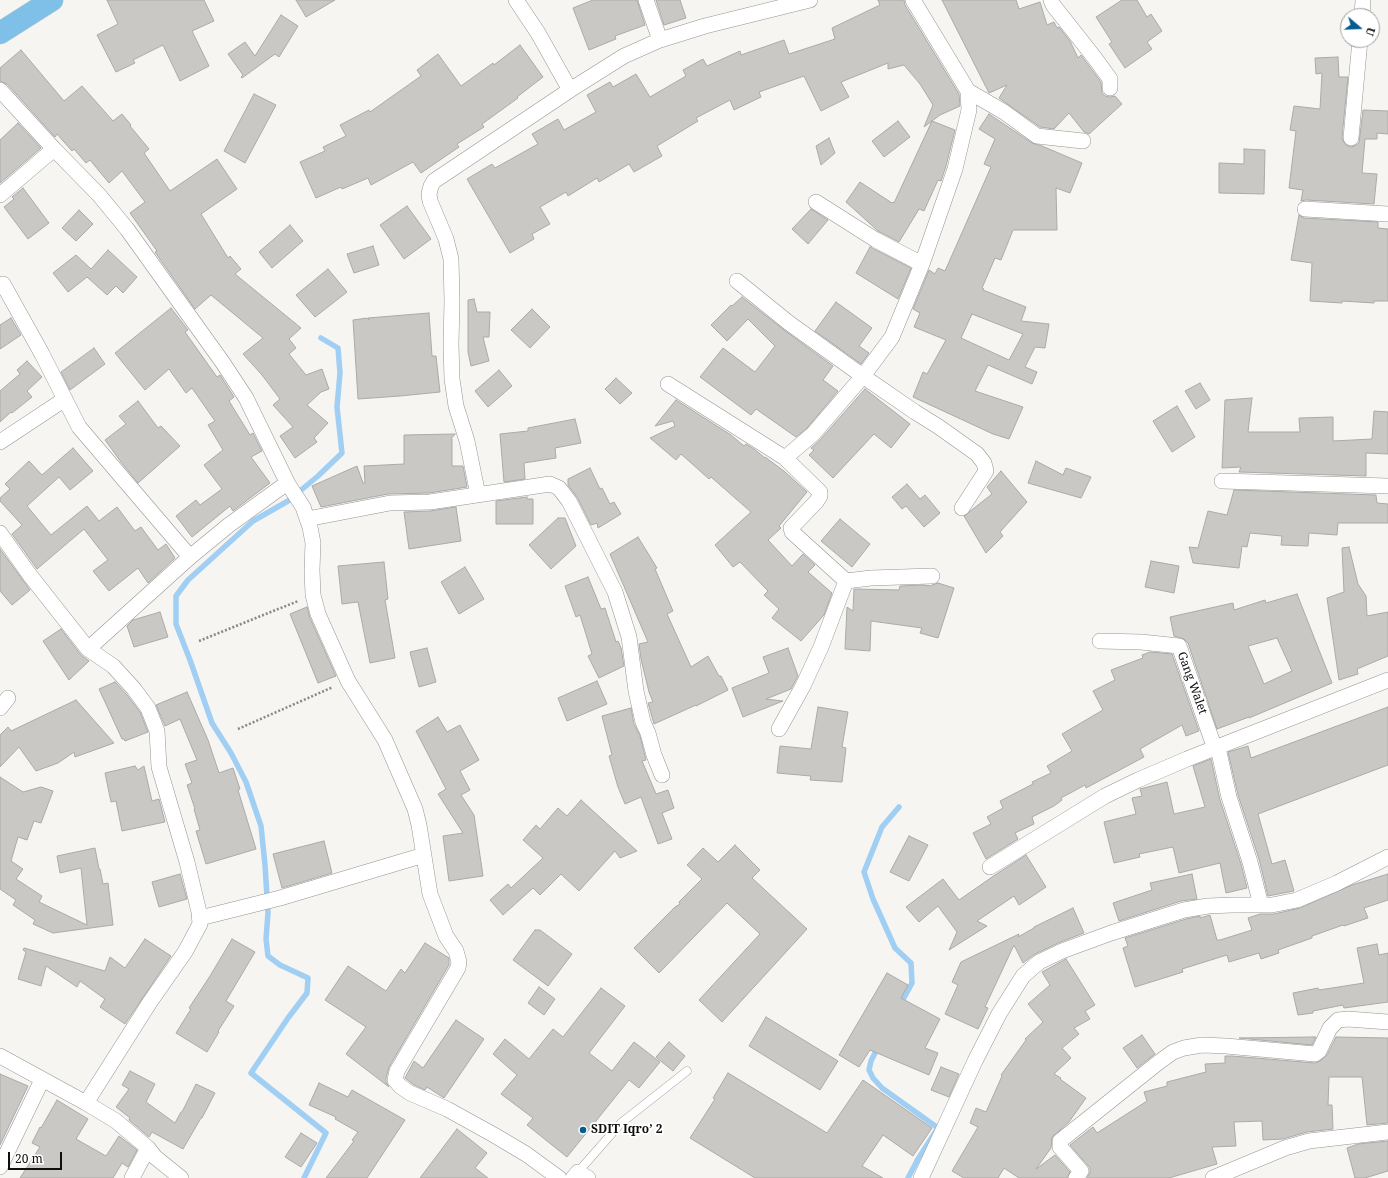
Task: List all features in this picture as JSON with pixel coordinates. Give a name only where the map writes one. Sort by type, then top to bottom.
[{"type":"main road","points":[[0,33],[30,7],[52,0]]},
{"type":"street","points":[[516,0],[538,33],[570,90]]},
{"type":"street","points":[[646,0],[660,40]]},
{"type":"street","points":[[478,495],[467,441],[456,406],[452,379],[452,259],[446,239],[430,201],[429,194],[434,181],[570,90],[624,56],[660,40],[705,26],[810,0]]},
{"type":"street","points":[[785,458],[813,434],[863,376],[892,338],[922,264],[955,169],[969,110],[968,91],[913,0]]},
{"type":"street","points":[[1051,0],[1053,5],[1110,79],[1110,88]]},
{"type":"street","points":[[1351,138],[1359,48]]},
{"type":"street","points":[[0,90],[99,195],[127,229],[223,363],[246,398],[287,483],[305,513],[310,527],[312,543],[313,595],[318,614],[348,680],[385,740],[415,809],[430,894],[446,936],[456,951],[459,962],[458,968],[397,1072],[395,1080],[400,1086],[410,1093],[447,1109],[526,1154],[559,1178]]},
{"type":"street","points":[[968,91],[1004,112],[1037,136],[1083,140]]},
{"type":"street","points":[[0,195],[54,149]]},
{"type":"street","points":[[816,202],[876,240],[922,264]]},
{"type":"street","points":[[1305,209],[1388,214]]},
{"type":"street","points":[[737,281],[789,323],[914,412],[939,427],[977,454],[984,463],[986,472],[962,508]]},
{"type":"street","points":[[3,284],[42,354],[79,427],[190,557]]},
{"type":"street","points":[[668,384],[785,458],[820,492],[820,496],[816,502],[791,528],[792,532],[846,581],[871,578],[932,576]]},
{"type":"street","points":[[0,442],[65,399]]},
{"type":"street","points":[[1222,481],[1388,486]]},
{"type":"street","points":[[88,649],[190,557],[229,525],[287,483]]},
{"type":"street","points":[[305,513],[390,503],[430,502],[550,484],[559,488],[569,501],[615,592],[629,637],[636,691],[643,722],[662,775]]},
{"type":"street","points":[[0,534],[29,574],[88,649],[113,666],[134,689],[148,708],[157,731],[159,767],[187,862],[200,918],[200,924],[185,952],[150,1002],[86,1103]]},
{"type":"street","points":[[779,729],[803,686],[821,647],[846,581]]},
{"type":"street","name":"Gang Walet","points":[[1100,641],[1141,642],[1179,646],[1217,748]]},
{"type":"street","points":[[990,867],[1105,796],[1187,759],[1388,680]]},
{"type":"street","points":[[1217,748],[1229,797],[1250,862],[1261,905]]},
{"type":"street","points":[[200,918],[254,903],[280,898],[424,854]]},
{"type":"street","points":[[922,1177],[975,1061],[999,1014],[1023,976],[1039,962],[1110,933],[1184,910],[1208,906],[1281,904],[1306,896],[1337,883],[1388,857]]},
{"type":"street","points":[[1081,1176],[1060,1147],[1060,1141],[1173,1052],[1202,1045],[1315,1054],[1319,1051],[1330,1028],[1338,1020],[1348,1019],[1388,1022]]},
{"type":"street","points":[[0,1056],[116,1121],[148,1148],[155,1157],[181,1178]]},
{"type":"street","points":[[0,1167],[42,1080]]},
{"type":"street","points":[[1213,1178],[1285,1148],[1309,1141],[1388,1132]]},
{"type":"street","points":[[132,1178],[148,1148]]},
{"type":"lane","points":[[580,1176],[621,1123],[687,1070]]},
{"type":"path","points":[[199,641],[313,595]]},
{"type":"path","points":[[238,729],[348,680]]},
{"type":"building","points":[[107,0],[204,0],[214,21],[192,31],[209,66],[180,81],[163,45],[133,60],[135,63],[116,72],[97,35],[118,24]]},
{"type":"building","points":[[296,0],[335,0],[306,17]]},
{"type":"building","points":[[593,0],[637,0],[645,25],[615,36],[616,39],[589,50],[573,8]]},
{"type":"building","points":[[656,0],[680,0],[686,18],[664,25]]},
{"type":"building","points":[[878,0],[904,0],[905,5],[959,94],[960,106],[940,115],[924,127],[933,105],[920,84],[904,65],[888,69],[888,63],[841,82],[849,97],[821,111],[804,76],[759,92],[761,97],[734,110],[730,100],[696,118],[698,121],[657,146],[662,156],[634,172],[629,164],[599,182],[597,178],[568,196],[566,192],[540,207],[550,224],[532,234],[534,239],[510,253],[467,179],[492,164],[495,168],[538,144],[532,134],[558,119],[564,130],[596,112],[587,95],[610,82],[613,87],[636,74],[650,97],[686,76],[683,70],[703,59],[707,66],[740,51],[741,55],[784,40],[789,54],[835,39],[832,28],[880,5]]},
{"type":"building","points":[[942,0],[1016,0],[1019,9],[1040,2],[1047,25],[1054,22],[1057,28],[1059,27],[1070,41],[1078,58],[1081,55],[1101,82],[1102,93],[1105,96],[1115,96],[1122,104],[1089,134],[1084,132],[1069,113],[1054,129],[1040,127],[999,98],[1007,85],[989,93]]},
{"type":"building","points":[[1122,0],[1137,0],[1147,17],[1151,14],[1162,31],[1147,42],[1152,49],[1125,68],[1109,44],[1112,42],[1096,17]]},
{"type":"building","points":[[281,15],[298,26],[279,57],[275,54],[242,78],[241,77],[243,75],[228,54],[245,42],[255,56]]},
{"type":"building","points":[[520,45],[543,77],[517,97],[518,98],[482,124],[484,127],[457,144],[459,147],[421,173],[413,162],[371,185],[368,178],[342,189],[341,187],[316,198],[300,162],[325,151],[323,147],[346,136],[340,125],[369,110],[370,112],[421,76],[417,70],[438,54],[461,86],[493,63],[494,65]]},
{"type":"building","points":[[21,50],[64,101],[82,86],[113,121],[122,114],[149,149],[144,153],[170,191],[217,159],[237,189],[201,214],[228,258],[230,256],[241,269],[235,274],[301,328],[289,339],[296,348],[289,354],[306,375],[322,369],[329,389],[321,392],[307,405],[328,423],[314,438],[317,442],[295,458],[280,436],[293,427],[273,405],[280,399],[262,375],[243,354],[263,338],[211,295],[195,309],[130,213],[145,202],[122,171],[109,183],[90,160],[86,163],[74,149],[72,151],[57,134],[55,137],[7,84],[0,81],[0,68]]},
{"type":"building","points":[[1338,57],[1339,77],[1348,77],[1342,137],[1346,145],[1351,147],[1359,143],[1363,110],[1388,111],[1388,134],[1377,133],[1377,139],[1365,139],[1362,173],[1377,174],[1374,204],[1306,200],[1301,201],[1303,190],[1289,188],[1296,131],[1290,130],[1294,106],[1320,109],[1322,73],[1316,74],[1315,58]]},
{"type":"building","points":[[254,94],[276,105],[245,163],[224,151]]},
{"type":"building","points":[[989,114],[1032,143],[1082,163],[1070,193],[1056,188],[1057,230],[1013,230],[1001,260],[995,258],[982,288],[984,289],[983,290],[1026,307],[1021,321],[1049,324],[1045,348],[1035,347],[1025,367],[1037,372],[1032,384],[988,365],[975,391],[1023,407],[1009,439],[993,434],[913,397],[923,372],[927,374],[946,340],[914,327],[920,313],[913,309],[929,270],[935,274],[938,268],[945,271],[991,167],[984,164],[995,139],[979,129]],"holes":[[[972,314],[1023,334],[1009,360],[961,338]]]},
{"type":"building","points":[[898,121],[910,137],[884,157],[872,141]]},
{"type":"building","points":[[932,121],[955,130],[946,166],[941,181],[938,180],[924,211],[919,209],[899,242],[878,231],[846,202],[860,182],[894,203]]},
{"type":"building","points":[[18,123],[41,148],[0,183],[0,140]]},
{"type":"building","points":[[829,138],[835,153],[821,165],[816,146]]},
{"type":"building","points":[[1244,149],[1265,150],[1264,194],[1219,193],[1219,163],[1244,164]]},
{"type":"building","points":[[23,188],[49,223],[28,239],[4,207],[14,199],[12,197]]},
{"type":"building","points":[[407,206],[431,239],[404,259],[380,225]]},
{"type":"building","points":[[811,209],[828,220],[808,244],[792,229]]},
{"type":"building","points":[[79,210],[93,224],[76,241],[62,228]]},
{"type":"building","points":[[1299,215],[1304,218],[1378,222],[1378,228],[1388,229],[1388,301],[1374,301],[1374,303],[1342,301],[1342,303],[1310,301],[1312,263],[1291,260]]},
{"type":"building","points":[[290,225],[303,241],[272,268],[259,252]]},
{"type":"building","points":[[373,246],[379,265],[354,273],[347,254]]},
{"type":"building","points":[[870,247],[911,268],[898,299],[856,273]]},
{"type":"building","points":[[108,250],[137,277],[123,293],[116,286],[107,295],[87,277],[68,292],[53,273],[76,255],[91,269]]},
{"type":"building","points":[[328,269],[347,292],[315,317],[296,295]]},
{"type":"building","points":[[742,297],[833,366],[823,380],[838,391],[807,428],[796,437],[756,409],[751,415],[700,377],[723,348],[755,372],[775,346],[748,319],[727,341],[711,325],[731,305],[732,306]]},
{"type":"building","points":[[474,299],[477,312],[490,312],[489,337],[483,337],[489,361],[471,366],[468,352],[468,300]]},
{"type":"building","points":[[836,302],[872,328],[859,346],[869,353],[861,364],[815,331]]},
{"type":"building","points":[[171,308],[188,330],[185,332],[217,377],[220,375],[234,397],[229,401],[250,435],[253,433],[262,451],[251,457],[270,483],[233,511],[230,506],[192,537],[176,516],[196,500],[200,505],[222,489],[204,465],[223,450],[208,425],[215,421],[192,388],[186,393],[169,369],[145,390],[115,353]]},
{"type":"building","points":[[532,309],[550,327],[530,348],[511,330]]},
{"type":"building","points":[[429,313],[432,356],[436,356],[440,392],[358,399],[353,320],[367,318],[369,320],[368,318]]},
{"type":"building","points":[[11,318],[21,335],[0,349],[0,325]]},
{"type":"building","points":[[94,348],[105,364],[70,390],[61,372]]},
{"type":"building","points":[[27,361],[42,377],[27,391],[32,397],[0,422],[0,391],[20,374],[17,370]]},
{"type":"building","points":[[499,370],[512,386],[488,407],[475,391]]},
{"type":"building","points":[[616,378],[632,393],[620,404],[605,389]]},
{"type":"building","points":[[1200,383],[1210,400],[1196,409],[1185,391]]},
{"type":"building","points":[[865,389],[910,424],[891,448],[874,434],[833,478],[809,455],[814,450],[811,448],[820,440]]},
{"type":"building","points":[[1252,398],[1248,432],[1300,432],[1299,418],[1333,417],[1333,441],[1372,439],[1374,411],[1388,412],[1388,454],[1366,453],[1366,476],[1239,472],[1241,467],[1222,468],[1225,400]]},
{"type":"building","points":[[676,400],[731,435],[744,446],[746,444],[754,449],[784,471],[807,492],[779,526],[781,528],[768,540],[792,566],[803,554],[815,565],[808,572],[832,593],[824,615],[801,641],[772,618],[779,609],[764,595],[768,591],[740,562],[733,567],[715,545],[751,512],[711,477],[709,479],[681,454],[676,460],[650,438],[675,426],[673,421],[655,426]]},
{"type":"building","points":[[138,401],[158,428],[161,426],[180,446],[138,483],[105,440],[126,424],[119,416]]},
{"type":"building","points":[[1177,406],[1195,437],[1172,452],[1153,421]]},
{"type":"building","points":[[575,419],[581,443],[555,448],[556,458],[524,463],[525,479],[504,482],[500,434],[528,431],[528,428]]},
{"type":"building","points":[[455,434],[451,439],[452,466],[463,466],[467,487],[429,493],[388,494],[321,507],[312,486],[357,466],[363,483],[365,483],[364,466],[404,464],[404,435]]},
{"type":"building","points":[[73,448],[93,471],[70,490],[59,477],[27,506],[51,535],[87,506],[99,521],[117,507],[135,531],[141,527],[158,550],[166,544],[175,558],[148,583],[138,568],[109,591],[93,571],[108,560],[84,529],[37,569],[12,534],[22,525],[0,501],[0,498],[10,489],[5,484],[29,461],[42,475]]},
{"type":"building","points":[[1036,461],[1063,475],[1066,468],[1091,477],[1081,498],[1028,483]]},
{"type":"building","points":[[590,468],[600,489],[602,488],[610,504],[614,502],[621,514],[598,528],[597,523],[591,525],[577,497],[568,485],[568,479]]},
{"type":"building","points":[[1001,471],[1027,502],[1000,532],[1003,536],[986,553],[964,516],[992,494],[987,487]]},
{"type":"building","points":[[907,484],[920,499],[925,495],[940,513],[924,527],[906,506],[902,509],[892,497]]},
{"type":"building","points":[[1234,490],[1376,495],[1377,503],[1388,504],[1388,523],[1338,523],[1337,535],[1309,533],[1308,546],[1281,545],[1282,536],[1250,533],[1247,547],[1242,546],[1239,568],[1193,563],[1189,547],[1198,548],[1208,511],[1227,515]]},
{"type":"building","points":[[527,497],[527,499],[533,499],[533,524],[496,524],[496,501]]},
{"type":"building","points":[[456,507],[461,541],[409,549],[404,512],[430,511]]},
{"type":"building","points":[[558,518],[565,518],[576,546],[551,569],[529,545]]},
{"type":"building","points":[[840,519],[870,544],[852,567],[821,541]]},
{"type":"building","points":[[638,537],[657,568],[655,569],[673,611],[667,614],[691,667],[708,656],[728,690],[654,724],[648,703],[653,702],[641,659],[639,644],[648,642],[610,554]]},
{"type":"building","points":[[1349,547],[1358,584],[1366,596],[1367,616],[1388,612],[1388,656],[1357,669],[1358,674],[1339,680],[1327,598],[1344,592],[1342,548]]},
{"type":"building","points":[[0,549],[30,590],[12,605],[0,591]]},
{"type":"building","points":[[1151,561],[1179,566],[1174,593],[1145,587]]},
{"type":"building","points":[[384,562],[388,599],[385,600],[395,658],[370,663],[358,602],[342,604],[338,566]]},
{"type":"building","points":[[465,567],[484,599],[459,614],[441,582]]},
{"type":"building","points":[[588,577],[601,609],[605,608],[616,642],[618,641],[621,648],[624,666],[599,678],[588,656],[592,654],[580,615],[576,617],[565,586]]},
{"type":"building","points":[[938,583],[954,588],[938,638],[920,633],[922,628],[871,621],[870,651],[845,649],[847,607],[853,611],[854,589],[899,590],[900,586],[931,586]]},
{"type":"building","points":[[1297,594],[1332,683],[1249,718],[1217,729],[1188,643],[1184,639],[1174,636],[1170,617],[1233,603],[1234,610],[1265,600],[1266,603]],"holes":[[[1277,638],[1292,671],[1264,684],[1248,646]]]},
{"type":"building","points":[[307,607],[310,618],[336,676],[318,683],[290,614]]},
{"type":"building","points":[[160,612],[168,637],[134,647],[127,626],[133,620]]},
{"type":"building","points":[[61,629],[81,655],[89,661],[69,680],[43,641]]},
{"type":"building","points":[[427,648],[436,682],[419,687],[410,652]]},
{"type":"building","points":[[788,648],[798,676],[791,689],[766,699],[783,701],[743,717],[732,688],[769,673],[763,657]]},
{"type":"building","points":[[1150,652],[1172,654],[1199,731],[1186,736],[1182,725],[1140,749],[1144,757],[1086,788],[1085,785],[1061,798],[1062,800],[1054,806],[1032,817],[1034,824],[1015,833],[1018,839],[986,859],[973,833],[991,824],[987,817],[1003,808],[1000,801],[1033,784],[1032,782],[1051,773],[1047,766],[1072,751],[1062,734],[1103,710],[1093,691],[1115,680],[1111,670],[1143,658],[1142,655]]},
{"type":"building","points":[[597,681],[607,704],[567,721],[558,698]]},
{"type":"building","points":[[115,682],[140,712],[148,732],[125,741],[122,739],[99,689]]},
{"type":"building","points":[[187,692],[208,740],[219,773],[233,768],[256,849],[206,864],[196,831],[200,830],[187,785],[192,783],[185,764],[197,760],[180,719],[165,726],[156,705]]},
{"type":"building","points":[[76,700],[114,743],[75,757],[74,752],[58,763],[36,771],[19,747],[0,767],[0,735],[8,727],[11,731]]},
{"type":"building","points":[[818,707],[848,712],[842,747],[846,748],[842,782],[810,780],[811,776],[777,773],[780,746],[811,749]]},
{"type":"building","points":[[1388,707],[1388,765],[1258,814],[1272,864],[1285,860],[1294,891],[1268,896],[1259,859],[1238,795],[1228,752],[1248,746],[1251,758]]},
{"type":"building","points":[[631,708],[634,724],[640,736],[646,760],[642,761],[656,794],[668,790],[674,808],[662,813],[672,839],[658,844],[641,797],[625,804],[618,787],[609,756],[612,755],[602,716]]},
{"type":"building","points":[[438,717],[447,732],[460,725],[479,760],[460,771],[470,790],[461,795],[474,815],[483,876],[449,881],[443,836],[463,833],[438,794],[446,789],[416,731]]},
{"type":"building","points":[[1211,759],[1220,800],[1241,864],[1247,888],[1226,893],[1220,863],[1179,873],[1173,847],[1139,854],[1140,857],[1114,863],[1104,822],[1136,814],[1132,798],[1142,796],[1140,789],[1167,782],[1174,814],[1205,807],[1193,766]]},
{"type":"building","points":[[135,766],[138,770],[144,766],[152,801],[159,799],[165,822],[122,831],[116,801],[111,802],[105,773]]},
{"type":"building","points":[[0,777],[23,792],[41,787],[53,791],[41,823],[34,821],[27,840],[18,837],[11,861],[23,869],[16,879],[42,896],[39,902],[87,925],[81,868],[60,873],[57,856],[95,848],[103,884],[108,883],[113,925],[53,933],[33,924],[35,920],[13,905],[16,900],[0,889]]},
{"type":"building","points":[[581,800],[637,851],[620,858],[615,851],[579,891],[561,874],[540,895],[533,888],[503,915],[490,900],[508,884],[511,888],[543,858],[523,840],[536,825],[540,829],[558,808],[567,816]]},
{"type":"building","points":[[909,836],[928,845],[909,881],[890,872]]},
{"type":"building","points":[[324,841],[332,873],[282,888],[273,854]]},
{"type":"building","points":[[735,845],[760,870],[752,878],[807,929],[722,1022],[699,1000],[760,934],[727,903],[659,973],[634,948],[675,907],[680,904],[679,902],[702,879],[687,865],[703,848],[718,862]]},
{"type":"building","points":[[1026,855],[1046,887],[1019,905],[1014,896],[977,921],[987,926],[949,950],[957,932],[938,906],[919,922],[906,907],[943,879],[959,900]]},
{"type":"building","points":[[180,874],[187,899],[159,907],[152,882]]},
{"type":"building","points":[[1192,874],[1197,899],[1181,901],[1119,921],[1113,903],[1152,890],[1150,883]]},
{"type":"building","points":[[1388,874],[1388,900],[1364,908],[1368,918],[1312,936],[1312,938],[1278,950],[1279,953],[1261,959],[1259,953],[1229,962],[1227,955],[1182,969],[1183,972],[1135,987],[1123,948],[1128,946],[1125,938],[1186,919],[1200,916],[1200,918],[1210,915],[1217,940],[1220,940],[1252,930],[1248,918],[1260,914],[1274,914],[1300,908],[1352,885]]},
{"type":"building","points":[[1073,908],[1084,933],[1035,954],[1023,963],[1014,945],[985,1007],[988,1008],[978,1029],[945,1014],[958,985],[952,982],[961,962],[1019,934],[1018,937],[1034,927]]},
{"type":"building","points":[[535,930],[540,930],[572,954],[548,986],[513,960]]},
{"type":"building","points":[[145,939],[171,956],[125,1024],[100,1007],[105,999],[80,981],[77,987],[46,966],[41,986],[18,979],[26,952],[23,950],[24,948],[105,971],[110,957],[125,968]]},
{"type":"building","points":[[232,939],[255,952],[226,1001],[234,1006],[207,1052],[176,1033],[191,1009],[189,1008]]},
{"type":"building","points":[[425,943],[449,958],[449,965],[389,1067],[386,1082],[389,1087],[346,1054],[366,1027],[325,1000],[348,966],[386,991],[401,969],[405,973]]},
{"type":"building","points":[[1377,944],[1379,955],[1388,953],[1388,1002],[1344,1008],[1343,1005],[1313,1011],[1313,1013],[1298,1015],[1293,993],[1318,988],[1319,990],[1364,983],[1357,948]]},
{"type":"building","points":[[1066,959],[1095,1005],[1085,1011],[1090,1019],[1074,1028],[1079,1034],[1062,1048],[1071,1058],[1054,1074],[1086,1098],[1069,1122],[1052,1137],[1051,1148],[1036,1169],[1055,1155],[1070,1172],[1067,1178],[1019,1178],[1004,1168],[998,1178],[964,1178],[952,1171],[978,1127],[970,1123],[976,1108],[986,1112],[1002,1076],[1001,1075],[1026,1040],[1025,1039],[1043,1022],[1028,1004],[1050,985],[1042,972]]},
{"type":"building","points":[[887,973],[908,985],[901,998],[940,1019],[925,1048],[938,1053],[929,1075],[870,1050],[859,1067],[839,1055]]},
{"type":"building","points":[[539,987],[555,999],[544,1015],[528,1003]]},
{"type":"building","points":[[601,988],[625,1006],[589,1053],[612,1071],[634,1042],[660,1062],[639,1088],[629,1080],[567,1157],[527,1125],[533,1118],[501,1094],[517,1075],[493,1054],[505,1039],[529,1059],[553,1029],[563,1037]]},
{"type":"building","points":[[766,1017],[838,1061],[820,1090],[749,1046]]},
{"type":"building","points":[[456,1020],[484,1039],[444,1098],[427,1087],[425,1090],[414,1085],[405,1078],[414,1061],[423,1068]]},
{"type":"building","points":[[1142,1035],[1155,1054],[1137,1068],[1123,1048]]},
{"type":"building","points":[[1316,1037],[1312,1045],[1239,1038]]},
{"type":"building","points":[[1336,1037],[1388,1038],[1388,1123],[1367,1125],[1362,1077],[1329,1077],[1328,1105],[1332,1105],[1333,1129],[1307,1132],[1283,1139],[1263,1140],[1262,1121],[1234,1122],[1236,1146],[1212,1147],[1217,1164],[1169,1178],[1087,1178],[1090,1173],[1090,1168],[1070,1145],[1093,1127],[1097,1133],[1147,1101],[1144,1092],[1167,1086],[1167,1082],[1206,1072],[1205,1064],[1225,1063],[1225,1056],[1315,1063],[1327,1055]]},
{"type":"building","points":[[669,1042],[685,1056],[673,1071],[656,1057]]},
{"type":"building","points":[[941,1067],[959,1074],[949,1097],[931,1090]]},
{"type":"building","points":[[130,1071],[155,1084],[146,1102],[175,1123],[196,1084],[215,1093],[183,1149],[152,1132],[149,1137],[129,1120],[130,1118],[116,1107],[129,1089],[122,1085]]},
{"type":"building","points":[[728,1073],[827,1133],[863,1080],[932,1128],[913,1156],[883,1135],[862,1166],[883,1178],[755,1178],[690,1138],[715,1099],[713,1098]]},
{"type":"building","points":[[0,1074],[28,1086],[0,1145]]},
{"type":"building","points":[[319,1083],[348,1097],[352,1090],[405,1120],[367,1178],[326,1178],[354,1141],[352,1140],[358,1132],[335,1119],[336,1117],[309,1105]]},
{"type":"building","points":[[57,1100],[88,1119],[76,1139],[106,1156],[119,1136],[137,1150],[128,1167],[122,1163],[113,1178],[20,1178],[40,1147],[32,1143]]},
{"type":"building","points":[[457,1129],[487,1153],[475,1168],[488,1178],[420,1178]]},
{"type":"building","points":[[301,1133],[317,1143],[301,1167],[285,1157]]},
{"type":"building","points":[[1388,1141],[1388,1171],[1365,1178],[1355,1178],[1347,1148],[1358,1144]]},
{"type":"waterway","points":[[304,1178],[326,1133],[251,1073],[288,1018],[307,993],[308,978],[280,965],[268,956],[266,939],[268,913],[261,826],[246,782],[231,753],[212,723],[176,624],[176,596],[188,580],[253,521],[288,501],[318,476],[342,453],[337,407],[340,373],[338,348],[321,338]]},
{"type":"waterway","points":[[899,807],[882,827],[864,872],[873,899],[895,948],[911,963],[912,983],[900,1005]]},
{"type":"waterway","points":[[878,1047],[871,1061],[869,1070],[873,1078],[882,1088],[938,1128],[918,1159],[908,1178]]},
{"type":"place","name":"SDIT Iqro’ 2","points":[[583,1130]]}]
